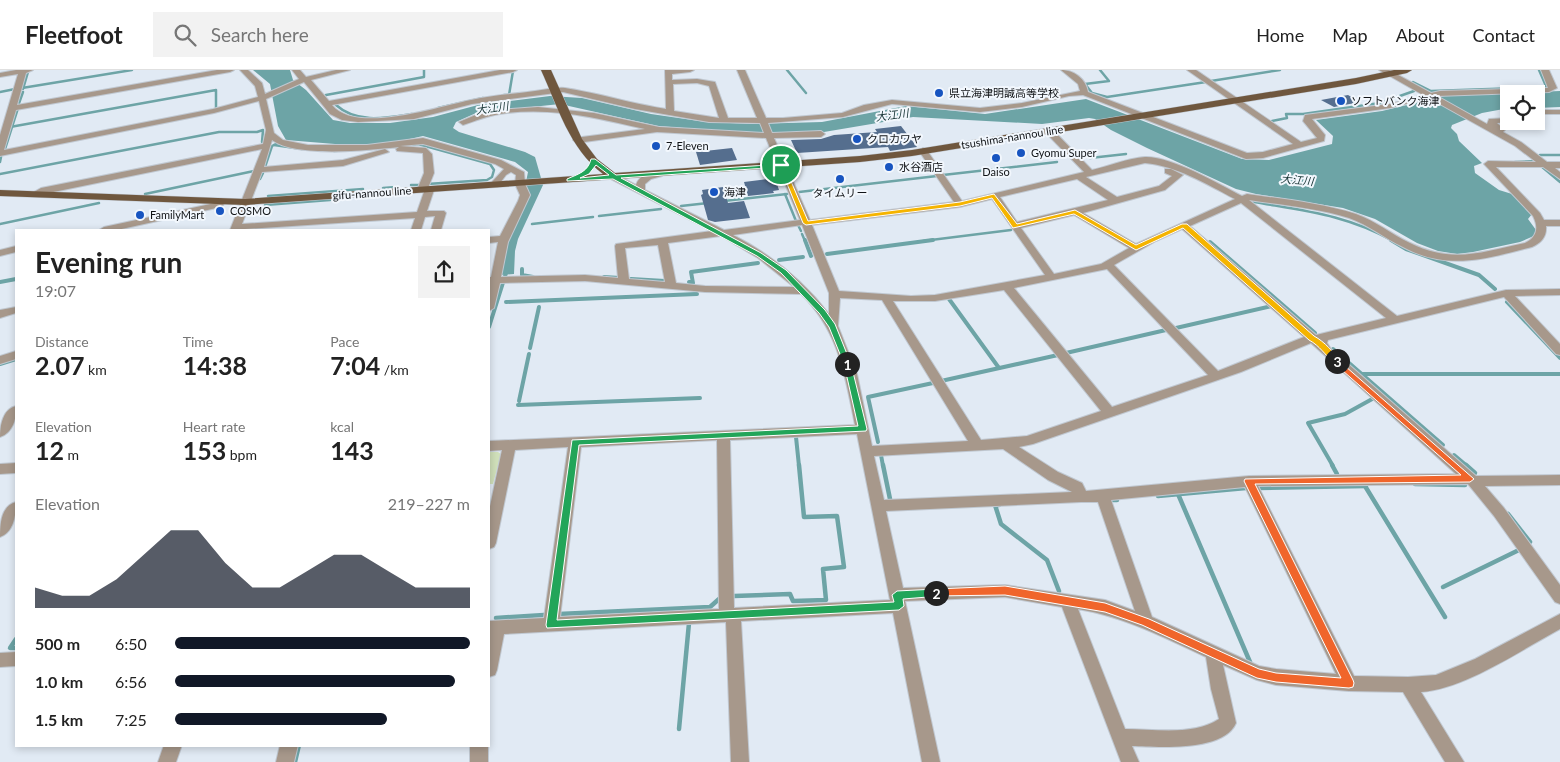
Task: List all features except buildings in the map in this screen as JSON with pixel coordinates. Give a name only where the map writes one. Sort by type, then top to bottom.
[{"type":"main road","points":[[546,70],[577,140],[593,160],[614,177]]},
{"type":"main road","name":"tsushima-nannou line","points":[[614,177],[860,159],[923,151],[1407,70]]},
{"type":"main road","points":[[570,180],[587,172],[593,165],[593,160]]},
{"type":"main road","name":"gifu-nannou line","points":[[0,193],[245,202],[614,177]]},
{"type":"street","points":[[0,75],[26,70],[0,151],[214,111],[265,97],[302,81],[346,70]]},
{"type":"street","points":[[0,110],[230,70]]},
{"type":"street","points":[[244,70],[259,85],[265,97],[269,134],[259,170],[236,228],[441,213],[436,229]]},
{"type":"street","points":[[296,70],[302,81],[333,112],[345,118],[384,120],[414,117],[472,102],[555,92],[573,92],[635,107],[722,120],[762,122],[798,121],[843,115],[867,107],[892,102],[980,110],[1022,105],[1069,94],[1084,93],[1246,156],[1263,155],[1319,140],[1322,137],[1307,120],[1308,118],[1390,106],[1430,96],[1553,88],[1545,70]]},
{"type":"street","points":[[327,104],[513,70]]},
{"type":"street","points":[[667,112],[670,110],[668,72],[690,70]]},
{"type":"street","points":[[741,70],[834,294],[835,312],[833,326]]},
{"type":"street","points":[[1065,70],[1079,80],[1084,93]]},
{"type":"street","points":[[1191,70],[1300,145]]},
{"type":"street","points":[[1387,72],[1518,144]]},
{"type":"street","points":[[668,82],[697,80],[712,84],[724,118],[722,120]]},
{"type":"street","points":[[463,122],[479,116],[548,108],[585,113],[663,130]]},
{"type":"street","points":[[1545,112],[1560,112]]},
{"type":"street","points":[[1500,114],[1483,119],[1556,170]]},
{"type":"street","points":[[1545,120],[1560,119]]},
{"type":"street","points":[[1491,123],[1492,120],[1500,120]]},
{"type":"street","points":[[577,140],[663,130],[768,135],[821,134]]},
{"type":"street","points":[[1049,131],[1089,172]]},
{"type":"street","points":[[269,134],[280,142],[308,148],[396,147],[426,151],[430,165],[416,229]]},
{"type":"street","points":[[259,170],[343,163],[423,141],[498,162],[510,169],[516,170],[521,174],[521,184],[525,195],[504,239],[493,280],[490,301]]},
{"type":"street","points":[[37,194],[41,191],[266,146]]},
{"type":"street","points":[[923,151],[960,204]]},
{"type":"street","points":[[1015,226],[1116,202],[1162,188],[1178,174],[1145,160]]},
{"type":"street","points":[[624,281],[620,246],[960,204],[1145,160],[1155,161],[1187,171],[1240,198],[1394,320]]},
{"type":"street","points":[[834,294],[935,298],[1007,287],[1108,265],[1152,239],[1184,226],[1240,198],[1247,197],[1310,206],[1352,216],[1370,223],[1406,245],[1427,254],[1463,259],[1528,245],[1540,238],[1543,228],[1537,215],[1488,164],[1556,170]]},
{"type":"street","points":[[494,185],[503,173],[510,169]]},
{"type":"street","points":[[641,192],[640,183],[659,174]]},
{"type":"street","points":[[1077,175],[1116,202]]},
{"type":"street","points":[[614,177],[759,255],[783,272],[803,291],[833,326],[851,374],[931,762]]},
{"type":"street","points":[[994,196],[1052,278]]},
{"type":"street","points":[[109,229],[218,205],[221,202]]},
{"type":"street","points":[[1075,212],[1136,248]]},
{"type":"street","points":[[1542,223],[1560,223]]},
{"type":"street","points":[[1184,226],[1471,480],[1499,512],[1560,597]]},
{"type":"street","points":[[490,240],[504,239]]},
{"type":"street","points":[[662,241],[672,281],[670,286]]},
{"type":"street","points":[[0,253],[15,249]]},
{"type":"street","points":[[1108,265],[1216,376]]},
{"type":"street","points":[[493,280],[585,278],[705,289],[803,291]]},
{"type":"street","points":[[1007,287],[1109,412]]},
{"type":"street","points":[[868,451],[978,446],[1028,441],[1323,337],[1506,293],[1560,292]]},
{"type":"street","points":[[1506,293],[1560,351]]},
{"type":"street","points":[[885,297],[978,446]]},
{"type":"street","points":[[0,314],[15,310]]},
{"type":"street","points":[[0,360],[15,355]]},
{"type":"street","points":[[0,432],[15,411]]},
{"type":"street","points":[[490,446],[863,429]]},
{"type":"street","points":[[723,435],[730,615],[740,762]]},
{"type":"street","points":[[551,625],[575,442]]},
{"type":"street","points":[[1005,444],[1052,476],[1077,488],[1081,497]]},
{"type":"street","points":[[490,538],[509,446]]},
{"type":"street","points":[[0,469],[15,468]]},
{"type":"street","points":[[879,506],[1103,496],[1248,481],[1560,480]]},
{"type":"street","points":[[1248,481],[1349,683]]},
{"type":"street","points":[[1103,496],[1146,622]]},
{"type":"street","points":[[0,531],[15,508]]},
{"type":"street","points":[[490,662],[494,628],[730,615],[1005,590],[1105,608],[1146,622],[1257,673],[1276,678],[1408,685],[1437,682],[1481,664],[1560,621]]},
{"type":"street","points":[[1067,601],[1130,762]]},
{"type":"street","points":[[1120,737],[1188,739],[1220,730],[1228,723],[1219,689],[1213,652]]},
{"type":"street","points":[[0,660],[15,659]]},
{"type":"street","points":[[1408,685],[1455,762]]},
{"type":"street","points":[[167,762],[172,747]]},
{"type":"street","points":[[285,762],[288,747]]},
{"type":"street","points":[[479,747],[479,762]]},
{"type":"shaded area","points":[[490,452],[498,452],[501,454],[493,484],[490,484]]},
{"type":"water","name":"大江川","points":[[253,70],[290,70],[293,80],[306,90],[333,120],[350,123],[390,123],[433,117],[478,105],[550,96],[582,98],[651,114],[706,122],[753,124],[822,122],[906,106],[985,114],[1086,99],[1242,159],[1269,160],[1332,144],[1333,136],[1316,120],[1382,111],[1444,96],[1500,94],[1500,110],[1482,113],[1452,125],[1451,128],[1457,134],[1459,141],[1482,163],[1474,166],[1475,173],[1499,190],[1512,194],[1532,214],[1528,219],[1536,230],[1536,235],[1520,242],[1473,252],[1457,254],[1438,251],[1417,243],[1375,219],[1343,208],[1236,189],[1147,148],[1111,130],[1095,119],[1089,118],[1042,124],[913,117],[824,132],[762,134],[658,126],[560,104],[476,113],[456,122],[453,128],[459,132],[525,152],[535,157],[543,185],[518,239],[515,251],[514,274],[501,275],[507,243],[529,195],[525,187],[528,172],[515,162],[423,136],[387,144],[335,144],[286,140],[278,126],[270,84]]},
{"type":"water","points":[[1560,91],[1560,107],[1545,108],[1545,92]]},
{"type":"waterway","points":[[23,88],[132,70]]},
{"type":"waterway","points":[[326,95],[424,77],[424,70]]},
{"type":"waterway","points":[[787,70],[806,93]]},
{"type":"waterway","points":[[1100,70],[1109,81],[1085,84],[1092,93],[1107,97],[1206,82]]},
{"type":"waterway","points":[[1211,81],[1280,70]]},
{"type":"waterway","points":[[1413,82],[1431,91],[1544,87],[1546,86],[1539,70]]},
{"type":"waterway","name":"大江川","points":[[504,95],[509,95],[513,71]]},
{"type":"waterway","points":[[23,88],[28,72]]},
{"type":"waterway","points":[[0,92],[15,89]]},
{"type":"waterway","points":[[12,127],[216,90],[216,108]]},
{"type":"waterway","points":[[1272,121],[1287,118],[1286,114],[1303,114],[1380,103],[1414,91]]},
{"type":"waterway","points":[[18,106],[23,92]]},
{"type":"waterway","name":"大江川","points":[[438,108],[483,98]]},
{"type":"waterway","points":[[336,105],[344,111],[362,117],[382,118],[412,114]]},
{"type":"waterway","points":[[12,127],[18,108]]},
{"type":"waterway","points":[[5,149],[12,127]]},
{"type":"waterway","points":[[0,174],[219,132],[257,132],[263,130],[262,142]]},
{"type":"waterway","points":[[405,146],[418,144],[490,164],[494,170],[492,177],[487,180],[427,184]]},
{"type":"waterway","points":[[265,167],[274,145]]},
{"type":"waterway","points":[[274,145],[302,149]]},
{"type":"waterway","points":[[334,151],[386,148]]},
{"type":"waterway","points":[[1090,158],[1126,154]]},
{"type":"waterway","points":[[1540,155],[1560,155]]},
{"type":"waterway","points":[[0,162],[1,157]]},
{"type":"waterway","points":[[1515,162],[1537,161]]},
{"type":"waterway","points":[[943,175],[1057,162]]},
{"type":"waterway","points":[[1541,166],[1560,182]]},
{"type":"waterway","points":[[145,194],[254,171]]},
{"type":"waterway","points":[[260,179],[263,173]]},
{"type":"waterway","points":[[799,192],[937,176]]},
{"type":"waterway","points":[[411,185],[422,185]]},
{"type":"waterway","points":[[383,188],[396,187]]},
{"type":"waterway","points":[[268,196],[363,189]]},
{"type":"waterway","points":[[724,201],[785,194]]},
{"type":"waterway","points":[[785,194],[796,221]]},
{"type":"waterway","points":[[265,205],[330,200]]},
{"type":"waterway","points":[[1254,202],[1325,215],[1359,225],[1393,241]]},
{"type":"waterway","points":[[0,224],[99,203]]},
{"type":"waterway","points":[[681,206],[708,203]]},
{"type":"waterway","points":[[599,216],[661,209]]},
{"type":"waterway","points":[[532,224],[593,217]]},
{"type":"waterway","points":[[798,225],[801,231]]},
{"type":"waterway","points":[[923,241],[1011,230]]},
{"type":"waterway","points":[[802,234],[805,241]]},
{"type":"waterway","points":[[805,240],[811,256]]},
{"type":"waterway","points":[[827,254],[933,240]]},
{"type":"waterway","points":[[1391,240],[1406,249],[1479,275],[1495,289]]},
{"type":"waterway","points":[[1210,242],[1315,333]]},
{"type":"waterway","points":[[779,260],[803,257]]},
{"type":"waterway","points":[[689,282],[693,283],[691,272],[758,263]]},
{"type":"waterway","points":[[522,269],[522,275],[533,277]]},
{"type":"waterway","points":[[490,324],[507,270]]},
{"type":"waterway","points":[[604,277],[620,278]]},
{"type":"waterway","points":[[0,282],[15,279]]},
{"type":"waterway","points":[[631,279],[665,281]]},
{"type":"waterway","points":[[506,302],[697,294]]},
{"type":"waterway","points":[[949,299],[999,368]]},
{"type":"waterway","points":[[1507,302],[1560,358]]},
{"type":"waterway","points":[[1176,328],[1272,306]]},
{"type":"waterway","points":[[530,348],[539,307]]},
{"type":"waterway","points":[[1066,353],[1166,330]]},
{"type":"waterway","points":[[1333,349],[1443,445]]},
{"type":"waterway","points":[[519,401],[529,354]]},
{"type":"waterway","points":[[941,381],[1058,355]]},
{"type":"waterway","points":[[0,364],[15,359]]},
{"type":"waterway","points":[[1362,374],[1560,374]]},
{"type":"waterway","points":[[878,442],[868,397],[933,383]]},
{"type":"waterway","points":[[518,405],[700,398]]},
{"type":"waterway","points":[[1333,466],[1308,423],[1345,414],[1374,398]]},
{"type":"waterway","points":[[796,437],[799,466]]},
{"type":"waterway","points":[[881,455],[883,466]]},
{"type":"waterway","points":[[1454,455],[1467,466]]},
{"type":"waterway","points":[[734,596],[790,594],[793,601],[826,600],[823,569],[844,567],[837,516],[804,517],[799,465]]},
{"type":"waterway","points":[[883,465],[890,499]]},
{"type":"waterway","points":[[1332,465],[1337,474]]},
{"type":"waterway","points":[[1466,465],[1475,473]]},
{"type":"waterway","points":[[1415,484],[1465,485]]},
{"type":"waterway","points":[[1259,488],[1365,486]]},
{"type":"waterway","points":[[1365,486],[1445,617]]},
{"type":"waterway","points":[[1178,494],[1246,488]]},
{"type":"waterway","points":[[1158,496],[1178,494]]},
{"type":"waterway","points":[[1178,494],[1250,662]]},
{"type":"waterway","points":[[1110,500],[1117,500]]},
{"type":"waterway","points":[[999,505],[995,505],[1001,524],[1047,560],[1059,591]]},
{"type":"waterway","points":[[1508,514],[1530,542]]},
{"type":"waterway","points":[[1443,587],[1521,549]]},
{"type":"waterway","points":[[559,614],[710,607],[719,599]]},
{"type":"waterway","points":[[496,618],[544,615]]},
{"type":"waterway","points":[[679,729],[689,623]]},
{"type":"waterway","points":[[15,640],[10,648],[15,648]]},
{"type":"waterway","points":[[295,762],[299,747]]},
{"type":"place","name":"県立海津明誠高等学校","points":[[939,93]]},
{"type":"place","name":"ソフトバンク海津","points":[[1341,101]]},
{"type":"place","name":"クロカワヤ","points":[[857,139]]},
{"type":"place","name":"7-Eleven","points":[[656,146]]},
{"type":"place","name":"Gyomu Super","points":[[1021,153]]},
{"type":"place","name":"Daiso","points":[[996,158]]},
{"type":"place","name":"水谷酒店","points":[[889,167]]},
{"type":"place","name":"タイムリー","points":[[840,179]]},
{"type":"place","name":"海津","points":[[714,192]]},
{"type":"place","name":"COSMO","points":[[220,211]]},
{"type":"place","name":"FamilyMart","points":[[140,215]]},
{"type":"route","points":[[781,165],[659,174],[614,177],[570,180],[581,176],[591,169],[593,160],[614,177],[629,186],[720,233],[759,255],[783,272],[822,311],[833,326],[851,374],[863,429],[575,442],[551,625],[899,606],[897,595],[1005,590],[1115,611],[1146,622],[1257,673],[1276,678],[1349,683],[1248,481],[1470,479],[1326,352],[1321,343],[1312,338],[1184,226],[1152,239],[1136,248],[1075,212],[1015,226],[994,196],[960,204],[806,223],[781,165]]}]
